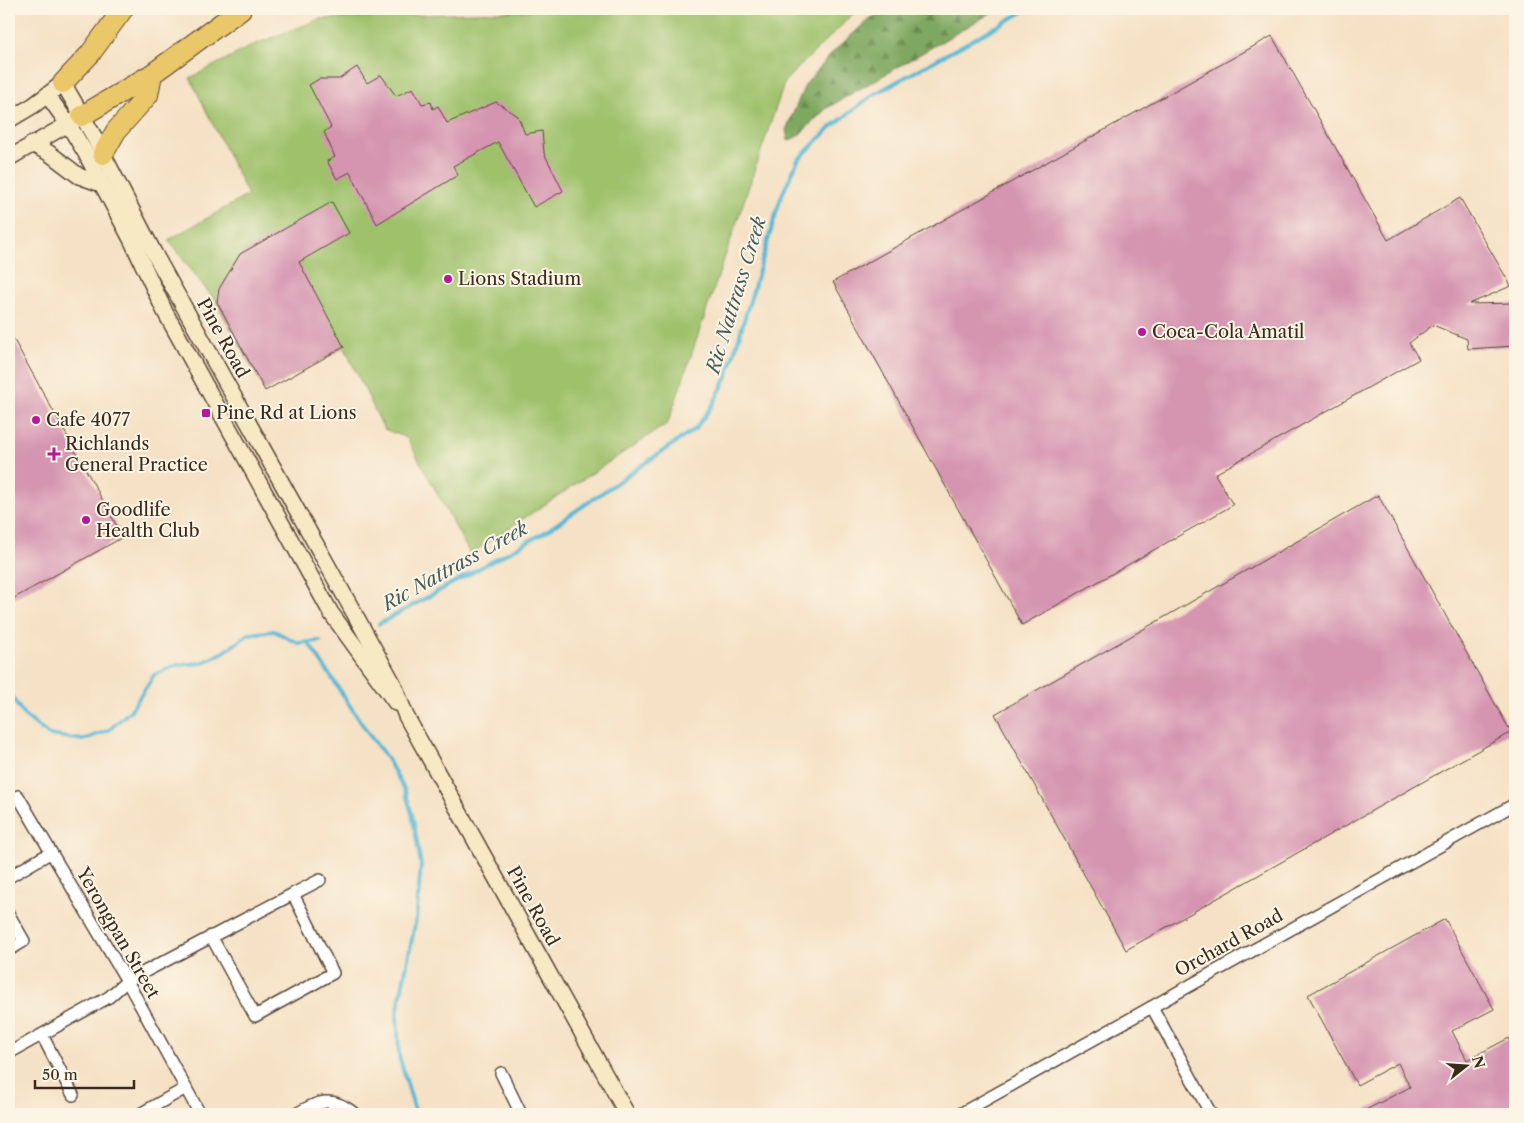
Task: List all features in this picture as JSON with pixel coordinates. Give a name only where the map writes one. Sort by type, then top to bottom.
[{"type":"highway","points":[[56,90],[90,54],[122,11]]},
{"type":"highway","points":[[75,120],[152,74],[236,12]]},
{"type":"highway","points":[[103,154],[116,131],[148,95],[152,74]]},
{"type":"street","name":"Pine Road","points":[[56,90],[75,120],[103,154],[159,261],[393,683],[406,716],[627,1114]]},
{"type":"street","points":[[9,120],[56,90]]},
{"type":"street","name":"Pine Road","points":[[75,120],[101,184],[132,241],[165,312],[331,613],[406,716]]},
{"type":"street","points":[[9,158],[75,120]]},
{"type":"street","points":[[32,144],[49,152],[79,176],[101,184]]},
{"type":"street","name":"Yerongpan Street","points":[[13,798],[50,853],[127,980],[200,1114]]},
{"type":"street","name":"Orchard Road","points":[[960,1114],[1515,804]]},
{"type":"street","points":[[9,877],[50,853]]},
{"type":"street","points":[[9,1054],[109,998],[127,980],[320,880]]},
{"type":"street","points":[[212,936],[255,1016],[333,973],[293,894]]},
{"type":"street","points":[[9,915],[24,941],[9,950]]},
{"type":"street","points":[[1152,1007],[1211,1114]]},
{"type":"street","points":[[42,1035],[73,1095]]},
{"type":"street","points":[[501,1073],[521,1114]]},
{"type":"street","points":[[140,1114],[186,1088]]},
{"type":"street","points":[[296,1114],[324,1101],[341,1105],[355,1114]]},
{"type":"green space","points":[[858,9],[785,81],[668,423],[470,554],[407,438],[384,429],[344,347],[265,391],[216,302],[168,240],[248,195],[190,78],[253,45],[320,19],[546,10]]},
{"type":"green space","points":[[888,9],[998,9],[827,108],[798,136],[788,141],[786,130],[805,85],[833,52],[869,19]]},
{"type":"building","name":"Coca-Cola Amatil","points":[[1272,36],[1388,240],[1460,198],[1511,286],[1469,304],[1515,303],[1515,346],[1468,349],[1467,339],[1433,325],[1409,343],[1419,359],[1215,474],[1233,505],[1022,625],[833,282]]},
{"type":"building","points":[[357,67],[367,83],[381,75],[396,96],[413,88],[422,104],[431,102],[433,109],[438,106],[447,123],[496,102],[518,116],[525,134],[542,131],[544,153],[563,191],[534,207],[498,142],[453,166],[458,175],[377,224],[350,172],[337,179],[327,161],[335,157],[324,132],[331,127],[309,85],[319,79],[339,79]]},
{"type":"building","points":[[332,202],[349,233],[299,262],[344,347],[265,391],[217,302],[219,289],[240,254]]},
{"type":"building","points":[[9,331],[123,537],[9,601]]},
{"type":"building","points":[[1378,495],[1511,732],[1126,950],[995,714]]},
{"type":"building","points":[[1445,919],[1494,1009],[1452,1031],[1467,1060],[1509,1038],[1515,1049],[1515,1114],[1358,1114],[1410,1087],[1398,1063],[1357,1085],[1308,995]]},
{"type":"waterway","name":"Ric Nattrass Creek","points":[[379,624],[545,532],[695,429],[712,406],[727,377],[781,197],[798,160],[831,127],[873,95],[1028,9]]},
{"type":"waterway","name":"Ric Nattrass Creek","points":[[9,693],[24,715],[49,735],[83,740],[109,730],[131,710],[154,675],[177,665],[202,663],[224,652],[249,634],[274,631],[298,643],[320,641]]},
{"type":"waterway","points":[[308,642],[388,760],[405,791],[412,814],[421,865],[416,919],[397,1013],[399,1056],[416,1114]]},
{"type":"place","name":"Lions Stadium","points":[[448,279]]},
{"type":"place","name":"Coca-Cola Amatil","points":[[1142,332]]},
{"type":"place","name":"Pine Rd at Lions","points":[[206,413]]},
{"type":"place","name":"Cafe 4077","points":[[36,420]]},
{"type":"place","name":"Richlands General Practice","points":[[54,454]]},
{"type":"place","name":"Goodlife Health Club","points":[[86,520]]}]
